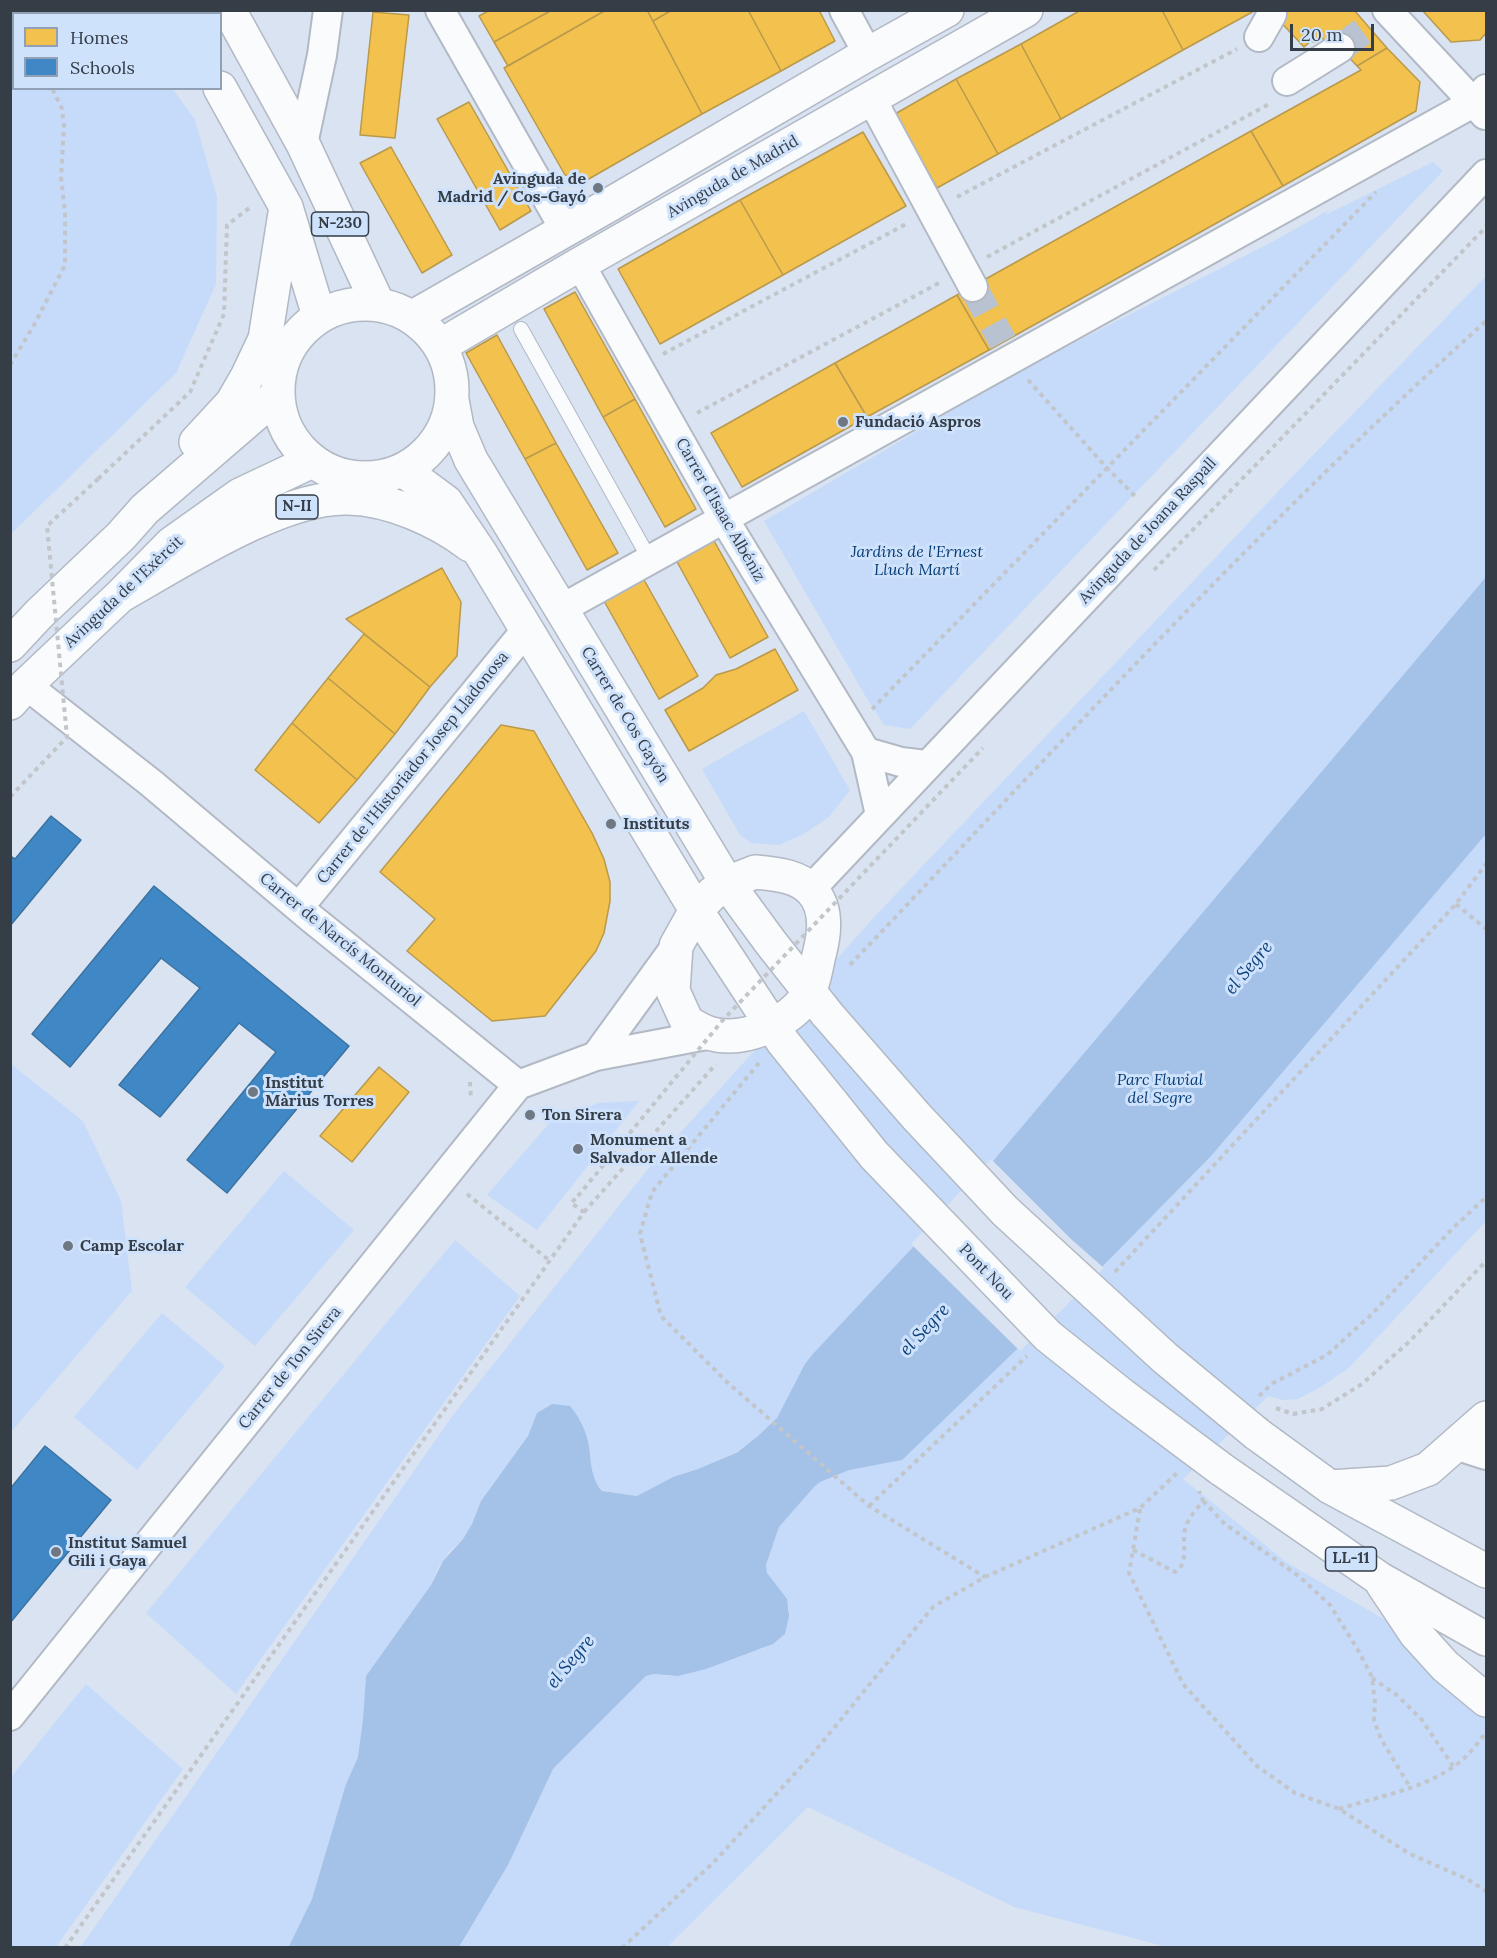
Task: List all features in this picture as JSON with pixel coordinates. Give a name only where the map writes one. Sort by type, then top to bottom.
[{"type":"main road","name":"N-230","points":[[229,10],[303,144],[378,304]]},
{"type":"main road","points":[[412,317],[947,10]]},
{"type":"main road","name":"Avinguda de Madrid","points":[[440,346],[1026,10]]},
{"type":"main road","name":"N-230","points":[[221,90],[274,203],[316,306],[317,317]]},
{"type":"main road","points":[[145,509],[162,475],[232,403],[265,339],[274,203]]},
{"type":"main road","points":[[378,304],[412,317],[428,330],[440,346],[451,372],[452,400],[444,429],[427,453],[403,470],[372,479],[340,475],[312,461],[298,448],[287,432],[276,396],[280,365],[294,338],[317,317],[346,305],[378,304]]},
{"type":"main road","points":[[23,626],[121,536],[145,509],[276,396]]},
{"type":"main road","name":"Carrer de Cos Gayón","points":[[452,400],[457,427],[471,460],[727,883],[818,1003]]},
{"type":"main road","name":"Avinguda de l'Exèrcit","points":[[18,694],[171,544],[240,495],[312,461]]},
{"type":"main road","points":[[403,470],[446,502],[481,554],[696,910],[778,1036]]},
{"type":"main road","name":"N-II","points":[[120,596],[251,524],[310,502],[348,498],[380,503],[416,513],[453,532],[481,554]]},
{"type":"main road","points":[[778,1036],[741,1035],[714,1049],[687,1022],[673,991],[676,946],[696,910],[727,883],[755,872],[786,875],[811,889],[823,911],[824,937],[818,1003],[916,1116],[1005,1211],[1165,1358],[1264,1420],[1330,1486],[1486,1571]]},
{"type":"main road","points":[[778,1036],[795,1011],[818,1003]]},
{"type":"main road","name":"Pont Nou","points":[[778,1036],[874,1155],[1048,1336],[1122,1395],[1209,1477]]},
{"type":"main road","points":[[1330,1486],[1390,1483],[1428,1469],[1486,1418]]},
{"type":"main road","name":"LL-11","points":[[1209,1477],[1486,1640]]},
{"type":"main road","points":[[1380,1579],[1416,1634],[1445,1666],[1486,1700]]},
{"type":"street","points":[[303,144],[322,55],[328,10]]},
{"type":"street","points":[[440,10],[565,230]]},
{"type":"street","points":[[844,10],[868,54]]},
{"type":"street","points":[[561,609],[1482,103],[1382,17]]},
{"type":"street","points":[[1287,81],[1340,48]]},
{"type":"street","points":[[871,98],[968,278]]},
{"type":"street","name":"Avinguda de Joana Raspall","points":[[811,889],[1486,174]]},
{"type":"street","name":"Carrer d'Isaac Albéniz","points":[[580,264],[724,519],[866,752],[880,815]]},
{"type":"street","name":"Carrer de l'Historiador Josep Lladonosa","points":[[299,907],[527,629]]},
{"type":"street","name":"Carrer de Narcís Monturiol","points":[[18,694],[151,791],[299,907],[518,1085]]},
{"type":"street","points":[[866,752],[901,762],[927,765]]},
{"type":"street","points":[[596,1056],[676,946]]},
{"type":"street","points":[[518,1085],[596,1056],[714,1049]]},
{"type":"street","name":"Carrer de Ton Sirera","points":[[10,1716],[518,1085]]},
{"type":"street","points":[[1455,1445],[1486,1455]]},
{"type":"lane","points":[[521,329],[650,560]]},
{"type":"path","points":[[639,367],[931,211],[1266,25]]},
{"type":"path","points":[[671,426],[968,278],[1294,91],[1287,81]]},
{"type":"path","points":[[10,365],[34,326],[65,265],[65,212],[61,177],[64,126],[62,109],[53,90]]},
{"type":"path","points":[[868,714],[1380,187]]},
{"type":"path","points":[[10,797],[67,736],[47,526],[190,392],[224,314],[227,225],[274,203]]},
{"type":"path","points":[[1148,577],[1486,227]]},
{"type":"path","points":[[848,967],[1189,609],[1399,400],[1486,321]]},
{"type":"path","points":[[1014,360],[1106,467],[1136,497]]},
{"type":"path","points":[[584,1212],[572,1203],[722,1022],[991,739]]},
{"type":"path","points":[[1113,1274],[1456,904],[1486,864]]},
{"type":"path","points":[[1456,904],[1486,929]]},
{"type":"path","points":[[778,1036],[652,1192],[640,1234],[661,1316],[727,1382],[869,1506],[984,1577]]},
{"type":"path","points":[[65,1947],[584,1212],[714,1049]]},
{"type":"path","points":[[462,1190],[550,1261]]},
{"type":"path","points":[[1257,1398],[1274,1383],[1327,1355],[1372,1314],[1453,1228],[1486,1197]]},
{"type":"path","points":[[1264,1420],[1322,1409],[1362,1384],[1409,1342],[1486,1262]]},
{"type":"path","points":[[869,1506],[1029,1354]]},
{"type":"path","points":[[622,1947],[714,1862],[738,1836],[811,1756],[933,1607],[984,1577],[1140,1508],[1182,1469]]},
{"type":"path","points":[[1133,1550],[1175,1572],[1181,1568],[1185,1527],[1203,1501],[1209,1477]]},
{"type":"path","points":[[1203,1501],[1225,1524],[1300,1577],[1330,1605],[1372,1677],[1375,1702],[1374,1720],[1381,1739],[1410,1787]]},
{"type":"path","points":[[1140,1508],[1129,1573],[1183,1684],[1257,1766],[1295,1793],[1339,1809],[1410,1854],[1467,1878],[1486,1891]]},
{"type":"path","points":[[1372,1677],[1398,1696],[1422,1720],[1453,1767]]},
{"type":"path","points":[[1339,1809],[1410,1787],[1453,1767],[1473,1750],[1486,1732]]},
{"type":"green space","points":[[11,10],[118,11],[120,12],[12,12],[12,90],[174,90],[195,120],[217,197],[216,284],[176,373],[11,534]]},
{"type":"green space","name":"Jardins de l'Ernest Lluch Martí","points":[[1433,162],[1443,171],[910,729],[884,725],[764,521],[1021,370],[1274,241],[1329,210],[1325,215]]},
{"type":"green space","name":"Parc Fluvial del Segre","points":[[1486,276],[1486,1221],[1350,1367],[1321,1387],[1298,1399],[1282,1400],[1268,1396],[1183,1479],[1286,1562],[1486,1679],[1486,1947],[1167,1947],[1014,1907],[808,1807],[667,1947],[459,1947],[508,1865],[553,1769],[646,1676],[654,1674],[671,1676],[714,1665],[764,1648],[785,1634],[789,1608],[767,1573],[766,1565],[779,1527],[805,1497],[741,1450],[673,1477],[637,1496],[602,1491],[593,1476],[588,1439],[552,1404],[537,1413],[528,1436],[481,1501],[463,1539],[449,1552],[438,1568],[431,1585],[366,1676],[358,1757],[346,1784],[312,1899],[288,1947],[80,1948],[453,1415],[648,1169],[878,913]]},
{"type":"green space","points":[[804,711],[850,790],[829,817],[804,834],[779,845],[751,843],[740,835],[702,769]]},
{"type":"green space","name":"Camp Escolar","points":[[11,1064],[83,1121],[121,1201],[132,1291],[11,1432]]},
{"type":"green space","points":[[639,1101],[537,1230],[487,1195],[552,1120],[599,1103]]},
{"type":"green space","points":[[284,1171],[354,1230],[255,1346],[185,1287]]},
{"type":"green space","points":[[455,1240],[520,1296],[236,1694],[146,1613]]},
{"type":"green space","points":[[162,1313],[225,1366],[137,1470],[74,1417]]},
{"type":"green space","points":[[86,1684],[183,1769],[56,1947],[11,1947],[11,1777]]},
{"type":"water","name":"el Segre","points":[[1486,577],[1486,834],[1211,1156],[1097,1272],[902,1460],[849,1470],[820,1482],[814,1487],[779,1527],[766,1565],[767,1573],[787,1599],[789,1616],[785,1634],[773,1644],[706,1669],[678,1676],[654,1674],[646,1676],[553,1769],[508,1865],[459,1947],[288,1948],[312,1899],[346,1784],[358,1757],[366,1676],[431,1585],[443,1561],[463,1539],[481,1501],[528,1436],[537,1413],[552,1404],[570,1406],[585,1432],[593,1473],[602,1491],[637,1496],[673,1477],[738,1452],[758,1436],[777,1418],[812,1355],[988,1167]]},
{"type":"pier","points":[[991,1159],[1071,1239],[1104,1268],[1020,1351],[911,1244]]},
{"type":"building: Homes","points":[[490,10],[552,10],[494,42],[479,16]]},
{"type":"building: Homes","points":[[552,10],[606,10],[508,66],[494,42]]},
{"type":"building: Homes","points":[[606,10],[647,10],[702,114],[587,180],[565,175],[504,68]]},
{"type":"building: Homes","points":[[647,10],[672,10],[653,21]]},
{"type":"building: Homes","points":[[672,10],[748,10],[781,71],[702,114],[653,21]]},
{"type":"building: Homes","points":[[748,10],[819,10],[835,41],[781,71]]},
{"type":"building: Homes","points":[[1081,10],[1162,10],[1183,50],[1061,119],[1021,44]]},
{"type":"building: Homes","points":[[1162,10],[1256,10],[1183,50]]},
{"type":"building: Homes","points":[[1280,10],[1354,10],[1387,48],[1357,66],[1333,40],[1328,44],[1322,38],[1317,42],[1312,40],[1304,47],[1275,16]]},
{"type":"building: Homes","points":[[1422,10],[1486,10],[1486,33],[1480,40],[1451,42]]},
{"type":"building: Homes","points":[[373,12],[409,15],[395,138],[360,135]]},
{"type":"building: Homes","points":[[1021,44],[1061,119],[998,154],[956,79]]},
{"type":"building: Homes","points":[[1387,48],[1420,82],[1416,111],[1283,186],[1251,131],[1361,70],[1357,66]]},
{"type":"building: Homes","points":[[956,79],[998,154],[937,188],[895,114]]},
{"type":"building: Homes","points":[[469,102],[531,211],[500,230],[437,119]]},
{"type":"building: Homes","points":[[1251,131],[1283,186],[989,350],[957,295]]},
{"type":"building: Homes","points":[[863,132],[906,206],[783,275],[740,200]]},
{"type":"building: Homes","points":[[391,147],[452,255],[422,273],[360,163]]},
{"type":"building: Homes","points":[[740,200],[783,275],[660,344],[618,269]]},
{"type":"building: Homes","points":[[575,292],[635,399],[603,417],[544,309]]},
{"type":"building: Homes","points":[[957,295],[989,350],[867,417],[835,363]]},
{"type":"building: Homes","points":[[497,335],[556,443],[525,459],[466,353]]},
{"type":"building: Homes","points":[[835,363],[867,417],[742,487],[711,433]]},
{"type":"building: Homes","points":[[635,399],[696,509],[665,527],[603,417]]},
{"type":"building: Homes","points":[[556,443],[618,553],[587,570],[525,459]]},
{"type":"building: Homes","points":[[713,539],[768,637],[730,658],[676,560]]},
{"type":"building: Homes","points":[[442,568],[461,602],[457,656],[430,687],[346,619]]},
{"type":"building: Homes","points":[[643,578],[698,676],[659,699],[604,601]]},
{"type":"building: Homes","points":[[364,634],[430,687],[395,734],[328,678]]},
{"type":"building: Homes","points":[[775,649],[798,690],[689,751],[665,710],[703,688],[716,675],[736,669]]},
{"type":"building: Homes","points":[[328,678],[395,734],[357,780],[292,723]]},
{"type":"building: Homes","points":[[292,723],[357,780],[319,823],[255,770]]},
{"type":"building: Homes","points":[[501,725],[534,731],[592,833],[604,859],[610,882],[610,901],[604,933],[596,951],[545,1016],[492,1021],[407,951],[435,919],[380,872]]},
{"type":"building: Homes","points":[[379,1067],[409,1092],[352,1162],[320,1136]]},
{"type":"building: Schools","points":[[51,816],[81,840],[10,926],[10,856],[15,859]]},
{"type":"building: Schools","points":[[154,886],[349,1046],[227,1193],[187,1160],[276,1052],[239,1023],[160,1117],[119,1085],[200,988],[161,958],[70,1067],[32,1034]]},
{"type":"building: Schools","points":[[45,1446],[111,1500],[10,1623],[10,1489]]},
{"type":"tunnel","points":[[1340,48],[1369,27]]},
{"type":"tunnel","points":[[973,287],[1003,342]]},
{"type":"place","name":"Avinguda de Madrid / Cos-Gayó","points":[[598,188]]},
{"type":"place","name":"Fundació Aspros","points":[[843,422]]},
{"type":"place","name":"Instituts","points":[[611,824]]},
{"type":"place","name":"Institut Màrius Torres","points":[[253,1092]]},
{"type":"place","name":"Ton Sirera","points":[[530,1115]]},
{"type":"place","name":"Monument a Salvador Allende","points":[[578,1149]]},
{"type":"place","name":"Camp Escolar","points":[[68,1246]]},
{"type":"place","name":"Institut Samuel Gili i Gaya","points":[[56,1552]]}]
